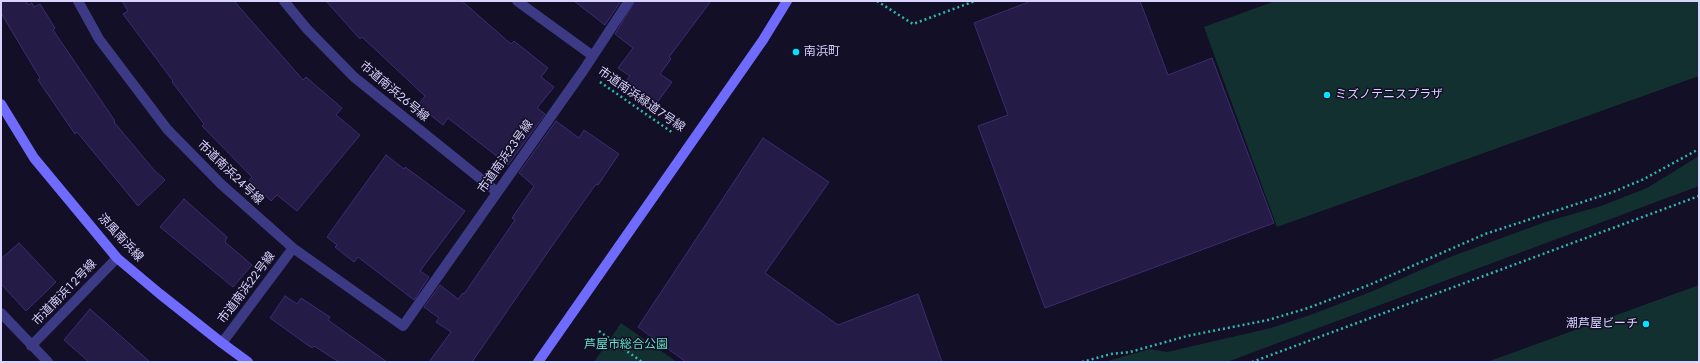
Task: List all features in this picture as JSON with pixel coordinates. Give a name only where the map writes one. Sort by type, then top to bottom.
[{"type":"street","name":"市道南浜２４号線","points":[[78,1],[99,39],[167,129],[221,184],[293,248],[403,326]]},
{"type":"street","name":"市道南浜２６号線","points":[[284,1],[307,29],[354,77],[497,192]]},
{"type":"street","points":[[517,1],[593,56]]},
{"type":"street","name":"市道南浜２３号線","points":[[403,326],[583,71],[629,1]]},
{"type":"street","points":[[538,362],[763,40],[786,1]]},
{"type":"street","name":"涼風南浜線","points":[[1,104],[34,158],[117,258],[222,343],[248,362]]},
{"type":"street","name":"市道南浜２２号線","points":[[222,343],[293,248]]},
{"type":"street","name":"市道南浜１２号線","points":[[31,346],[117,258]]},
{"type":"street","points":[[1,313],[48,362]]},
{"type":"path","points":[[877,1],[913,24],[975,1]]},
{"type":"path","name":"市道南浜緑道７号線","points":[[583,71],[690,145]]},
{"type":"path","points":[[1082,362],[1111,354],[1130,352],[1187,336],[1268,320],[1308,308],[1369,285],[1485,234],[1613,192],[1648,176],[1699,149]]},
{"type":"path","points":[[1252,362],[1699,196]]},
{"type":"path","points":[[599,331],[642,362]]},
{"type":"green space","points":[[1275,1],[1699,1],[1699,76],[1277,227],[1204,27]]},
{"type":"green space","points":[[1699,156],[1699,186],[1227,362],[1104,362],[1150,349],[1167,352],[1271,328],[1310,315],[1373,291],[1450,257],[1545,222],[1601,206],[1647,188]]},
{"type":"green space","name":"潮芦屋ビーチ","points":[[1699,285],[1699,362],[1487,362]]},
{"type":"green space","name":"芦屋市総合公園","points":[[621,323],[677,362],[594,362]]},
{"type":"building","points":[[1,1],[26,1],[28,5],[32,3],[34,7],[40,4],[55,28],[53,30],[115,121],[114,122],[154,170],[165,180],[138,206],[77,132],[75,134],[38,80],[40,78],[1,13]]},
{"type":"building","points":[[122,1],[234,1],[303,80],[306,77],[342,108],[336,115],[360,135],[297,211],[277,195],[271,201],[249,180],[252,177],[202,126],[204,124],[123,14],[128,11]]},
{"type":"building","points":[[326,1],[462,1],[511,44],[514,41],[548,68],[541,77],[554,87],[537,108],[545,114],[508,165],[448,118],[443,125],[418,105],[425,96],[362,37],[360,39]]},
{"type":"building","points":[[574,1],[621,1],[605,25]]},
{"type":"building","points":[[635,1],[711,1],[669,57],[671,59],[660,74],[672,82],[656,104],[625,82],[630,76],[618,68],[633,48],[615,34]]},
{"type":"building","points":[[1031,1],[1140,1],[1168,75],[1212,58],[1274,223],[1045,308],[978,126],[1008,115],[974,23]]},
{"type":"building","points":[[556,121],[579,138],[584,130],[619,154],[598,185],[596,184],[552,246],[472,362],[429,362],[451,332],[436,322],[439,318],[424,307],[440,285],[458,299],[463,293],[464,294],[515,220],[512,218],[534,186],[519,173]]},
{"type":"building","points":[[763,138],[829,182],[765,273],[838,325],[918,294],[942,362],[686,362],[638,327]]},
{"type":"building","points":[[386,155],[465,211],[420,271],[429,277],[414,300],[358,257],[354,262],[335,247],[337,245],[327,237]]},
{"type":"building","points":[[184,199],[227,237],[225,242],[252,265],[233,287],[160,227]]},
{"type":"building","points":[[19,243],[56,282],[26,311],[1,284],[1,259]]},
{"type":"building","points":[[285,296],[297,304],[301,298],[330,317],[328,320],[387,362],[339,362],[314,346],[312,348],[270,318]]},
{"type":"building","points":[[90,309],[150,362],[89,362],[64,340]]},
{"type":"place","name":"南浜町","points":[[796,52]]},
{"type":"place","name":"ミズノテニスプラザ","points":[[1327,95]]},
{"type":"place","name":"潮芦屋ビーチ","points":[[1646,324]]}]
